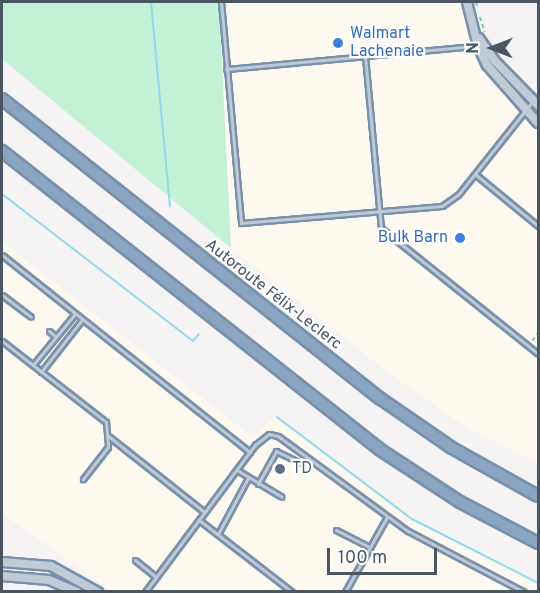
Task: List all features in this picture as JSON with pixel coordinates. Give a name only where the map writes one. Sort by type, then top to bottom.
[{"type":"highway","name":"Autoroute Félix-Leclerc","points":[[2,99],[381,399],[452,448],[538,496]]},
{"type":"highway","points":[[2,151],[379,449],[460,502],[538,543]]},
{"type":"street","points":[[467,2],[472,24],[483,43],[495,77],[538,123]]},
{"type":"street","points":[[483,43],[536,103]]},
{"type":"street","points":[[2,562],[51,566],[98,591]]},
{"type":"street","points":[[2,576],[48,580],[77,591]]},
{"type":"lane","points":[[220,2],[241,223],[442,206],[458,195],[525,111],[536,103]]},
{"type":"lane","points":[[226,69],[483,43]]},
{"type":"lane","points":[[365,56],[379,211],[385,234],[538,354]]},
{"type":"lane","points":[[475,174],[538,226]]},
{"type":"lane","points":[[2,257],[250,452]]},
{"type":"lane","points":[[2,295],[31,317]]},
{"type":"lane","points":[[33,365],[74,315]]},
{"type":"lane","points":[[41,372],[81,321]]},
{"type":"lane","points":[[49,330],[56,337]]},
{"type":"lane","points":[[2,341],[106,422],[108,447],[83,479]]},
{"type":"lane","points":[[146,591],[250,452],[262,438],[269,434],[278,436],[387,517],[524,591]]},
{"type":"lane","points":[[107,435],[205,512]]},
{"type":"lane","points":[[258,483],[276,451],[301,463]]},
{"type":"lane","points":[[237,470],[282,497]]},
{"type":"lane","points":[[218,534],[248,478]]},
{"type":"lane","points":[[345,591],[387,517]]},
{"type":"lane","points":[[199,520],[292,591]]},
{"type":"lane","points":[[336,530],[370,547]]},
{"type":"lane","points":[[135,560],[156,577]]},
{"type":"path","points":[[476,2],[483,43]]},
{"type":"path","points":[[532,341],[538,333]]},
{"type":"shaded area","points":[[219,2],[461,2],[487,74],[538,130],[538,464],[469,429],[390,374],[231,248]]},
{"type":"shaded area","points":[[2,242],[253,437],[274,418],[408,518],[538,583],[538,591],[112,591],[2,514]]},
{"type":"green space","points":[[2,2],[219,2],[231,248],[2,59]]},
{"type":"waterway","points":[[151,2],[170,206]]},
{"type":"waterway","points":[[2,194],[193,341],[199,334]]},
{"type":"waterway","points":[[277,417],[412,519],[538,583]]},
{"type":"place","name":"Walmart Lachenaie","points":[[338,43]]},
{"type":"place","name":"Bulk Barn","points":[[460,238]]},
{"type":"place","name":"TD","points":[[280,469]]}]
